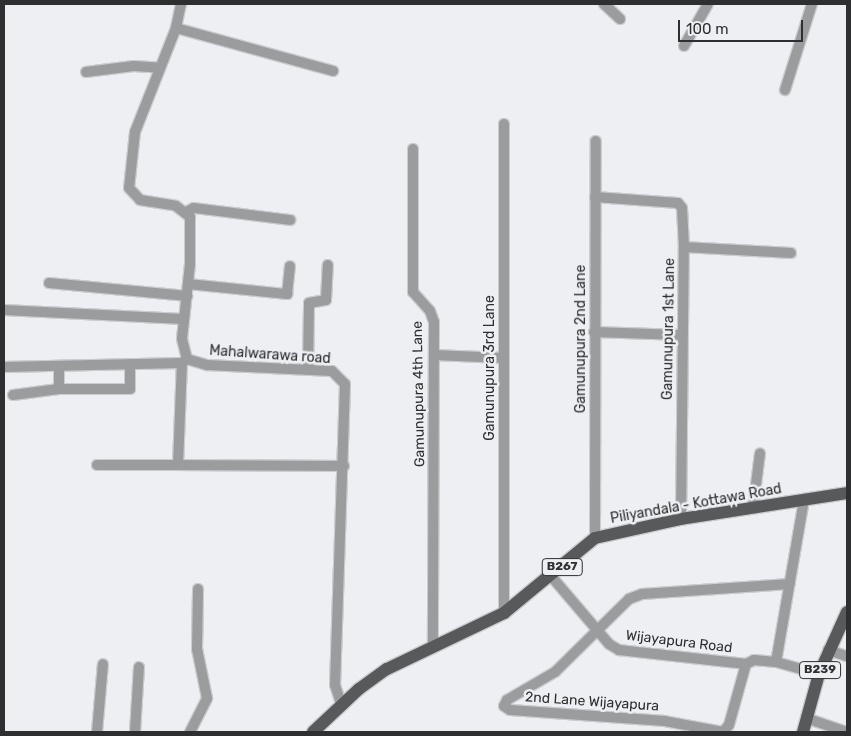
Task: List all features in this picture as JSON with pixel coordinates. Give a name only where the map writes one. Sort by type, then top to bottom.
[{"type":"main road","name":"Piliyandala - Kottawa Road","points":[[313,732],[341,704],[387,669],[433,645],[504,613],[595,538],[681,519],[847,493]]},
{"type":"main road","name":"B239","points":[[803,732],[819,674],[828,650],[847,612]]},
{"type":"street","points":[[178,465],[184,361],[183,319],[188,284],[191,223],[186,212],[176,206],[140,200],[132,195],[127,180],[135,132],[176,28],[181,4]]},
{"type":"street","points":[[604,4],[620,19]]},
{"type":"street","points":[[684,46],[708,4]]},
{"type":"street","points":[[785,90],[812,4]]},
{"type":"street","points":[[176,28],[333,71]]},
{"type":"street","points":[[86,72],[134,66],[160,68]]},
{"type":"street","name":"Gamunupura 3rd Lane","points":[[504,124],[504,613]]},
{"type":"street","name":"Gamunupura 2nd Lane","points":[[595,538],[594,332],[596,141]]},
{"type":"street","name":"Gamunupura 4th Lane","points":[[413,149],[413,292],[430,310],[434,355],[433,645]]},
{"type":"street","points":[[596,196],[678,203],[682,208],[684,247]]},
{"type":"street","points":[[186,212],[194,208],[290,220]]},
{"type":"street","name":"Gamunupura 1st Lane","points":[[681,519],[684,247],[791,253]]},
{"type":"street","points":[[308,369],[309,303],[326,300],[328,265]]},
{"type":"street","points":[[188,284],[287,294],[290,266]]},
{"type":"street","points":[[49,283],[186,296]]},
{"type":"street","points":[[4,310],[183,319]]},
{"type":"street","points":[[594,332],[682,335]]},
{"type":"street","points":[[434,355],[504,358]]},
{"type":"street","name":"Mahalwarawa road","points":[[4,367],[184,361],[207,365],[332,371],[345,384],[344,466],[334,685],[341,704]]},
{"type":"street","points":[[12,394],[59,390],[130,388],[130,364]]},
{"type":"street","points":[[58,366],[59,390]]},
{"type":"street","points":[[753,508],[760,452]]},
{"type":"street","points":[[97,465],[344,466]]},
{"type":"street","points":[[776,662],[804,500]]},
{"type":"street","name":"Wijayapura Road","points":[[551,576],[598,632],[619,650],[746,664]]},
{"type":"street","name":"2nd Lane Wijayapura","points":[[746,664],[729,726],[723,732],[665,720],[510,710],[504,706],[507,700],[555,672],[598,632],[629,599],[642,594],[790,584]]},
{"type":"street","points":[[190,732],[207,698],[197,649],[198,589]]},
{"type":"street","points":[[828,650],[847,656]]},
{"type":"street","points":[[746,664],[754,660],[776,662],[819,674]]},
{"type":"street","points":[[97,732],[103,664]]},
{"type":"street","points":[[135,732],[139,667]]},
{"type":"street","points":[[806,718],[847,732]]}]
